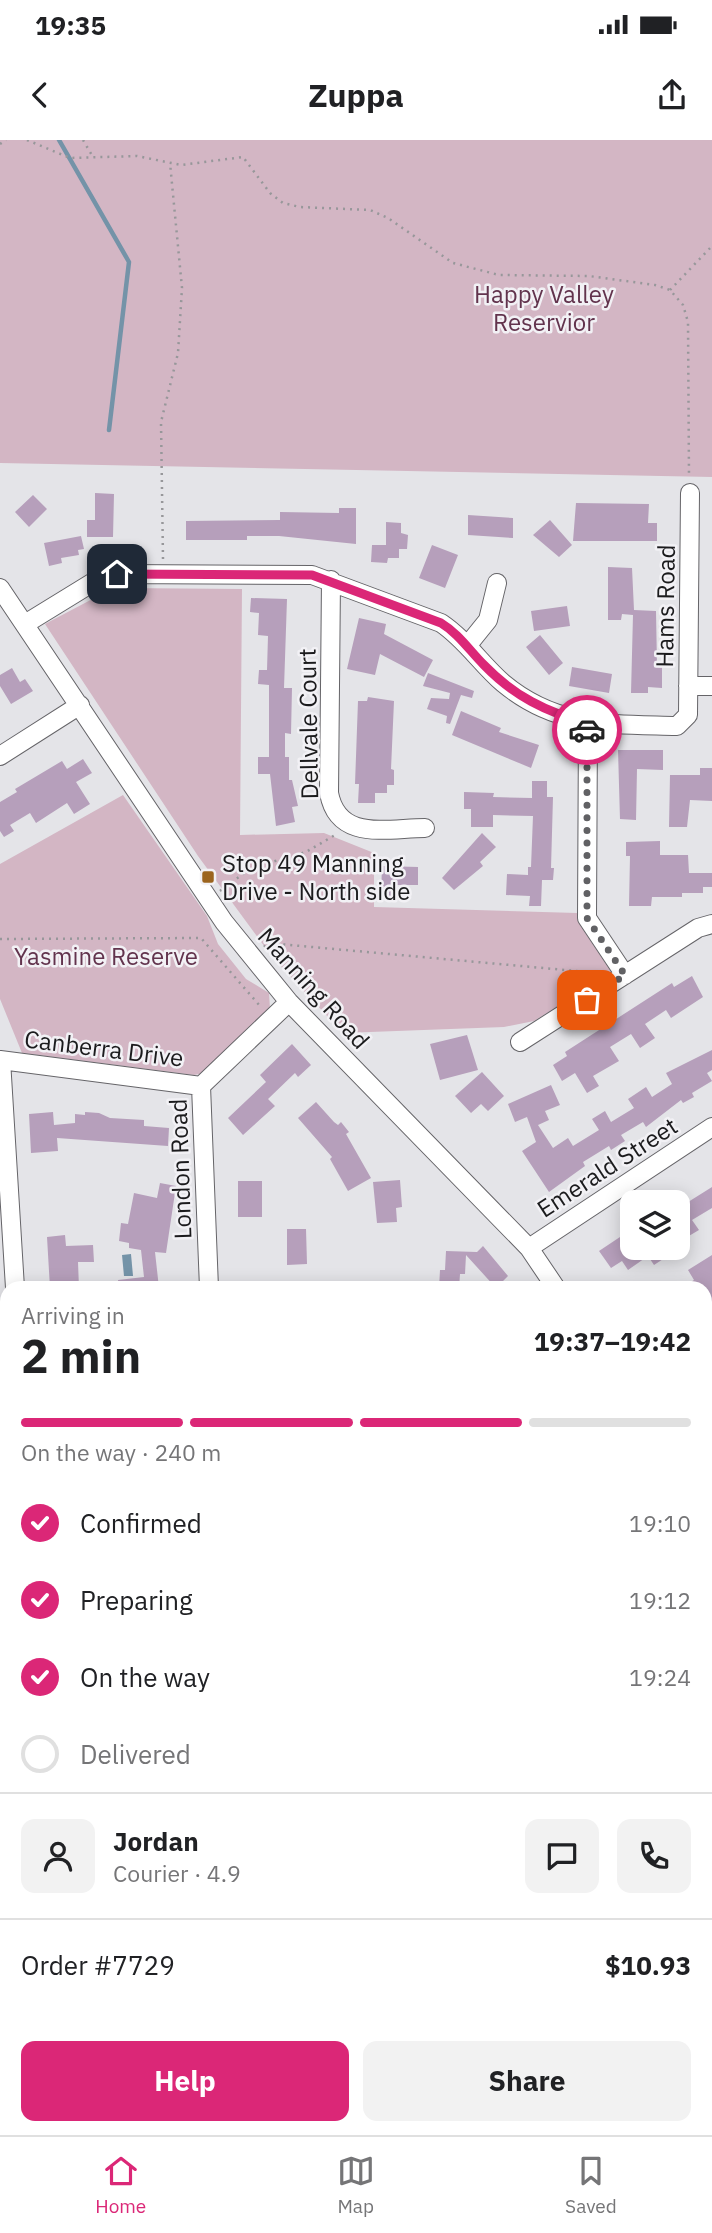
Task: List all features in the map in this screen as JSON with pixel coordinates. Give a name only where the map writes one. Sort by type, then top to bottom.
[{"type":"street","name":"Hams Road","points":[[587,723],[677,726],[685,719],[688,686],[690,493]]},
{"type":"street","points":[[25,624],[95,581],[117,574],[163,572],[312,575],[441,623],[503,683],[531,704],[587,723],[587,918],[625,975]]},
{"type":"street","name":"Dellvale Court","points":[[331,580],[329,793],[331,806],[339,819],[350,826]]},
{"type":"street","points":[[467,646],[488,620],[497,583]]},
{"type":"street","name":"Manning Road","points":[[0,588],[210,900],[253,957],[289,1002],[528,1248],[551,1281]]},
{"type":"street","points":[[688,686],[712,686]]},
{"type":"street","points":[[0,756],[80,705]]},
{"type":"street","points":[[350,826],[425,828]]},
{"type":"street","points":[[520,1042],[698,928],[712,924]]},
{"type":"street","name":"London Road","points":[[209,1281],[201,1086],[289,1002]]},
{"type":"street","points":[[1,1060],[15,1281]]},
{"type":"street","name":"Canberra Drive","points":[[1,1060],[201,1086]]},
{"type":"street","name":"Emerald Street","points":[[528,1248],[712,1127]]},
{"type":"path","points":[[0,144],[6,140]]},
{"type":"path","points":[[27,140],[70,158],[137,156],[181,165],[243,157],[270,193],[283,203],[300,207],[370,210],[453,262],[499,275],[589,276],[670,290],[683,305],[688,322],[687,439],[690,493]]},
{"type":"path","points":[[83,140],[93,158]]},
{"type":"path","points":[[163,572],[162,422],[178,353],[182,288],[170,163]]},
{"type":"path","points":[[670,290],[712,246]]},
{"type":"path","points":[[210,900],[251,868],[306,852],[350,826]]},
{"type":"path","points":[[0,939],[201,938],[271,1019]]},
{"type":"path","points":[[253,957],[268,943],[600,973],[609,986]]},
{"type":"green space","name":"Happy Valley Reservior","points":[[0,140],[712,140],[712,477],[0,463]]},
{"type":"green space","points":[[121,588],[242,589],[240,835],[324,833],[374,853],[374,907],[577,913],[580,925],[612,973],[534,1021],[504,1027],[343,1033],[273,958],[198,856],[45,624],[102,594]]},
{"type":"green space","name":"Yasmine Reserve","points":[[123,795],[207,916],[218,944],[246,979],[269,993],[270,1009],[209,1072],[194,1075],[22,1053],[0,999],[0,864]]},
{"type":"water","points":[[131,1254],[133,1276],[124,1276],[122,1255]]},
{"type":"building","points":[[95,493],[114,494],[113,537],[87,537],[87,520],[95,520]]},
{"type":"building","points":[[33,495],[47,509],[29,527],[15,512]]},
{"type":"building","points":[[576,503],[649,504],[648,523],[657,523],[657,541],[573,541]]},
{"type":"building","points":[[339,508],[356,508],[356,544],[279,536],[247,536],[247,540],[186,540],[186,521],[280,520],[280,512],[339,513]]},
{"type":"building","points":[[468,515],[513,518],[513,538],[468,535]]},
{"type":"building","points":[[550,520],[572,545],[559,557],[533,535]]},
{"type":"building","points":[[386,522],[401,523],[401,533],[408,535],[407,549],[399,549],[399,558],[388,558],[387,563],[371,562],[372,545],[386,545]]},
{"type":"building","points":[[81,536],[84,549],[78,550],[79,555],[61,558],[62,563],[49,566],[44,543]]},
{"type":"building","points":[[432,545],[458,555],[445,588],[419,578]]},
{"type":"building","points":[[608,567],[632,568],[634,610],[656,611],[657,666],[662,666],[662,688],[648,687],[648,693],[631,693],[633,615],[622,614],[621,620],[608,620]]},
{"type":"building","points":[[251,598],[287,599],[284,688],[292,688],[291,734],[285,733],[285,757],[289,757],[289,780],[292,780],[298,806],[292,807],[295,822],[276,826],[270,774],[258,774],[258,757],[269,757],[269,685],[258,684],[259,670],[267,670],[268,636],[258,635],[259,613],[250,612]]},
{"type":"building","points":[[567,606],[570,626],[534,631],[531,611]]},
{"type":"building","points":[[359,618],[386,624],[384,634],[433,660],[424,677],[380,654],[375,675],[347,669]]},
{"type":"building","points":[[540,635],[563,663],[549,675],[526,647]]},
{"type":"building","points":[[572,667],[612,674],[609,693],[569,686]]},
{"type":"building","points":[[12,668],[20,682],[25,679],[33,691],[11,704],[0,686],[0,675]]},
{"type":"building","points":[[428,673],[474,691],[472,698],[461,695],[450,724],[446,723],[447,716],[427,709],[431,698],[449,699],[450,693],[423,686]]},
{"type":"building","points":[[368,697],[394,701],[391,769],[394,770],[394,785],[387,785],[387,793],[375,793],[375,803],[358,803],[359,784],[355,784],[358,701],[367,701]]},
{"type":"building","points":[[461,711],[501,728],[499,732],[539,745],[531,768],[452,735]]},
{"type":"building","points":[[618,750],[663,750],[663,770],[637,769],[636,820],[620,819]]},
{"type":"building","points":[[83,759],[92,773],[76,782],[90,804],[74,814],[67,803],[36,823],[30,813],[10,825],[14,831],[4,837],[0,831],[0,802],[17,792],[15,789],[62,761],[67,769]]},
{"type":"building","points":[[700,768],[712,768],[712,801],[690,800],[687,827],[669,827],[670,775],[700,775]]},
{"type":"building","points":[[532,781],[547,781],[547,797],[553,797],[553,880],[542,880],[541,906],[529,906],[530,896],[506,895],[507,874],[528,875],[528,867],[531,867],[533,816],[493,815],[493,827],[471,827],[471,809],[464,809],[464,792],[494,793],[493,797],[532,798]]},
{"type":"building","points":[[482,833],[496,847],[480,862],[483,866],[454,890],[442,878]]},
{"type":"building","points":[[660,841],[660,855],[688,855],[689,873],[712,873],[712,887],[703,887],[703,893],[682,893],[682,897],[652,897],[651,906],[629,906],[630,856],[626,856],[626,842]]},
{"type":"building","points":[[382,866],[418,867],[418,885],[397,885],[397,896],[381,896]]},
{"type":"building","points":[[692,976],[703,997],[671,1018],[666,1010],[645,1024],[655,1038],[640,1048],[631,1034],[610,1047],[619,1061],[593,1076],[599,1086],[587,1093],[575,1073],[562,1081],[553,1065],[567,1056],[565,1052],[672,983],[674,987]]},
{"type":"building","points":[[467,1035],[478,1070],[440,1080],[430,1044]]},
{"type":"building","points":[[292,1044],[311,1065],[298,1077],[295,1073],[268,1099],[275,1106],[243,1135],[228,1118],[266,1082],[260,1075]]},
{"type":"building","points":[[712,1050],[712,1070],[707,1073],[712,1081],[692,1093],[694,1097],[683,1103],[681,1100],[646,1127],[643,1122],[621,1135],[625,1141],[611,1150],[609,1146],[583,1162],[585,1166],[549,1192],[522,1151],[536,1142],[527,1117],[515,1122],[508,1104],[551,1085],[560,1105],[545,1111],[549,1120],[538,1125],[553,1148],[568,1138],[573,1146],[599,1130],[592,1119],[605,1111],[611,1122],[634,1108],[628,1099],[646,1087],[652,1097],[672,1084],[666,1073]]},
{"type":"building","points":[[482,1072],[504,1096],[488,1111],[481,1104],[471,1113],[455,1096]]},
{"type":"building","points":[[316,1102],[334,1122],[338,1125],[341,1122],[349,1132],[346,1134],[371,1178],[348,1191],[330,1159],[332,1157],[298,1118]]},
{"type":"building","points":[[53,1112],[54,1125],[75,1123],[75,1114],[85,1115],[85,1112],[99,1113],[110,1118],[144,1120],[144,1126],[169,1128],[168,1146],[57,1138],[58,1151],[31,1153],[29,1114]]},
{"type":"building","points":[[400,1180],[402,1207],[396,1208],[397,1222],[377,1223],[373,1182]]},
{"type":"building","points":[[238,1181],[262,1181],[262,1217],[238,1217]]},
{"type":"building","points":[[160,1183],[176,1186],[166,1253],[155,1252],[158,1281],[118,1281],[144,1277],[141,1250],[129,1248],[129,1243],[119,1241],[121,1223],[128,1224],[134,1193],[157,1198]]},
{"type":"building","points":[[712,1187],[712,1208],[692,1220],[699,1230],[690,1235],[690,1201]]},
{"type":"building","points":[[287,1229],[306,1229],[307,1264],[287,1265]]},
{"type":"building","points":[[65,1235],[66,1246],[93,1245],[94,1262],[78,1262],[79,1281],[50,1281],[47,1237]]},
{"type":"building","points":[[620,1237],[620,1260],[642,1260],[628,1270],[622,1261],[611,1268],[599,1251]]},
{"type":"building","points":[[483,1246],[508,1276],[503,1281],[490,1281],[466,1255],[465,1274],[460,1274],[460,1281],[439,1281],[440,1270],[445,1270],[446,1251],[477,1252]]},
{"type":"building","points":[[712,1255],[712,1281],[692,1281],[688,1270]]},
{"type":"waterway","points":[[59,140],[129,262],[109,430]]},
{"type":"way so far","points":[[587,730],[587,918],[625,975],[587,1000]]},
{"type":"place","name":"Stop 49 Manning Drive - North side","points":[[208,877]]},
{"type":"route","points":[[117,574],[312,575],[331,580],[441,623],[456,632],[483,664],[531,704],[587,723],[587,730]]}]
